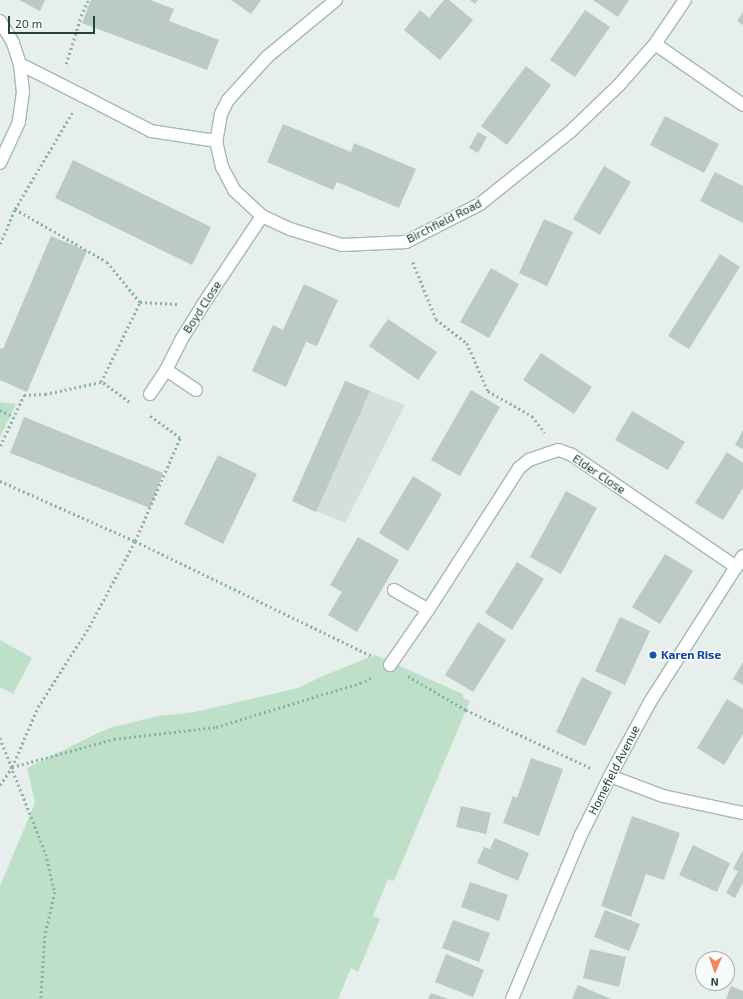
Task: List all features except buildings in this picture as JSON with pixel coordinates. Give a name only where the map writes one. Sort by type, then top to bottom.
[{"type":"street","name":"Birchfield Road","points":[[336,0],[267,57],[228,100],[221,114],[216,141],[222,167],[234,190],[262,216],[290,229],[342,245],[406,242],[480,204],[515,178],[570,132],[619,85],[655,44],[685,0]]},
{"type":"street","points":[[0,21],[13,43],[20,64],[23,92],[19,122],[0,163]]},
{"type":"street","points":[[655,44],[743,105]]},
{"type":"street","points":[[20,64],[151,131],[216,141]]},
{"type":"street","name":"Boyd Close","points":[[150,394],[166,370],[181,340],[202,306],[262,216]]},
{"type":"street","points":[[166,370],[196,390]]},
{"type":"street","name":"Elder Close","points":[[390,665],[428,610],[519,468],[535,458],[559,450],[572,455],[736,567]]},
{"type":"street","name":"Homefield Avenue","points":[[512,999],[581,835],[610,776],[650,702],[743,556]]},
{"type":"street","points":[[394,590],[428,610]]},
{"type":"street","points":[[610,776],[663,796],[743,813]]},
{"type":"path","points":[[64,86],[66,60],[88,0]]},
{"type":"path","points":[[0,244],[15,209],[82,96]]},
{"type":"path","points":[[15,209],[107,262],[140,302]]},
{"type":"path","points":[[406,242],[436,319],[467,343],[488,391],[532,416],[559,450]]},
{"type":"path","points":[[0,446],[24,395],[45,394],[101,382]]},
{"type":"path","points":[[0,410],[14,417]]},
{"type":"path","points":[[0,481],[135,542],[390,665],[466,710],[610,776]]},
{"type":"path","points":[[0,785],[12,767],[38,706],[89,627],[135,542]]},
{"type":"path","points":[[12,767],[114,739],[216,727],[360,683],[386,671],[390,665]]},
{"type":"path","points":[[0,738],[46,854],[55,892],[45,936],[41,999]]},
{"type":"shaded area","points":[[345,381],[405,405],[345,523],[292,501]]},
{"type":"green space","points":[[0,402],[16,404],[0,437]]},
{"type":"green space","points":[[0,640],[32,658],[13,694],[0,687]]},
{"type":"green space","points":[[375,655],[463,694],[463,698],[470,701],[394,881],[388,879],[373,916],[380,919],[358,972],[351,968],[338,999],[0,999],[0,886],[35,803],[27,768],[113,727],[158,716],[195,712],[298,688],[325,675]]},
{"type":"place","name":"Karen Rise","points":[[653,655]]}]
